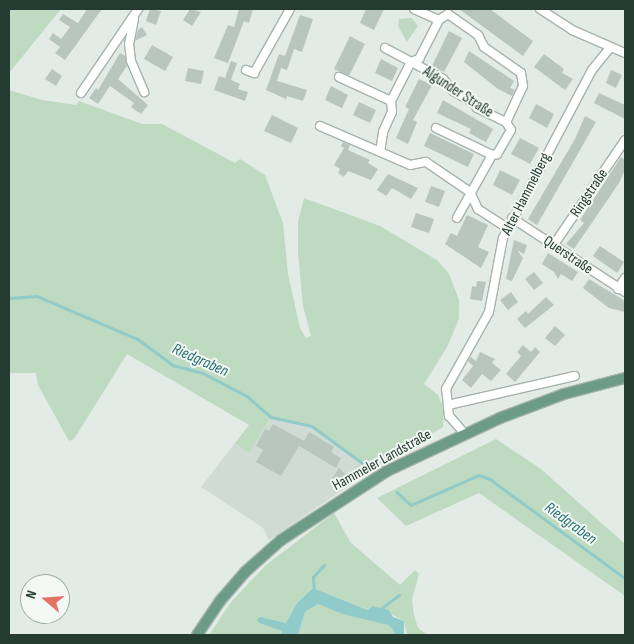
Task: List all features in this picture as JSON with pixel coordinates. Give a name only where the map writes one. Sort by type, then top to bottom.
[{"type":"main road","name":"Hammeler Landstraße","points":[[197,635],[220,601],[245,572],[282,540],[336,499],[464,433],[564,394],[625,378]]},
{"type":"street","points":[[246,70],[254,73],[290,9]]},
{"type":"street","points":[[414,9],[439,20]]},
{"type":"street","points":[[540,9],[572,30],[625,53]]},
{"type":"street","points":[[136,12],[130,44],[131,61],[144,92]]},
{"type":"street","points":[[81,93],[136,12]]},
{"type":"street","points":[[380,152],[383,132],[392,112],[391,102],[411,62],[419,59],[439,20],[448,14],[478,35],[484,47],[521,73],[523,86],[506,122],[511,130],[498,154],[492,155],[436,128]]},
{"type":"street","name":"Algunder Straße","points":[[385,48],[443,80],[453,91],[473,102],[477,108],[506,122]]},
{"type":"street","name":"Alter Hammelberg","points":[[464,433],[449,416],[446,389],[489,312],[498,254],[507,228],[592,70],[610,48]]},
{"type":"street","points":[[340,77],[391,102]]},
{"type":"street","points":[[320,126],[410,165],[426,162],[470,192],[478,209],[507,228]]},
{"type":"street","name":"Ringstraße","points":[[553,246],[625,140]]},
{"type":"street","points":[[457,218],[492,155]]},
{"type":"street","name":"Querstraße","points":[[512,218],[622,290]]},
{"type":"street","points":[[622,290],[625,278]]},
{"type":"street","points":[[448,405],[575,376]]},
{"type":"shaded area","points":[[271,417],[312,426],[372,470],[269,540],[263,528],[201,487],[235,443],[249,452]]},
{"type":"green space","points":[[9,9],[61,9],[9,73]]},
{"type":"green space","points":[[412,18],[418,26],[407,42],[398,26],[399,19]]},
{"type":"green space","points":[[9,90],[42,100],[76,105],[79,101],[142,124],[162,124],[235,163],[240,159],[265,175],[283,223],[288,274],[300,328],[306,338],[311,336],[303,306],[298,253],[298,221],[304,198],[380,226],[437,260],[449,274],[459,300],[459,319],[447,347],[424,384],[438,395],[444,410],[443,427],[372,470],[312,426],[271,417],[249,453],[235,443],[249,425],[127,354],[74,439],[69,441],[38,385],[36,373],[9,373]]},
{"type":"green space","points":[[496,439],[541,469],[625,544],[625,596],[479,493],[406,526],[377,498]]},
{"type":"green space","points":[[334,513],[351,543],[400,585],[415,570],[419,574],[412,599],[414,615],[418,628],[428,635],[407,635],[404,621],[391,614],[375,607],[369,610],[313,588],[297,603],[286,623],[261,617],[259,623],[283,631],[282,635],[209,635],[231,602],[266,565]]},
{"type":"green space","points":[[318,604],[388,625],[393,629],[395,635],[298,635],[305,612]]},
{"type":"water","points":[[313,588],[368,610],[373,606],[389,610],[393,617],[404,621],[404,635],[395,635],[393,629],[388,625],[343,614],[318,604],[305,612],[298,635],[282,635],[282,631],[259,623],[257,619],[261,617],[286,623],[297,603]]},
{"type":"building","points":[[87,9],[102,9],[65,60],[55,53],[60,47],[49,39],[53,33],[61,39],[70,27],[59,20],[63,14],[78,23]]},
{"type":"building","points":[[150,9],[161,11],[156,25],[146,21]]},
{"type":"building","points":[[190,9],[201,12],[192,26],[183,20]]},
{"type":"building","points":[[239,9],[253,9],[249,23],[244,21],[228,63],[214,58],[228,25],[234,27]]},
{"type":"building","points":[[366,9],[384,9],[374,30],[360,23]]},
{"type":"building","points":[[459,9],[490,9],[533,41],[523,56]]},
{"type":"building","points":[[300,15],[313,19],[302,52],[294,49],[287,70],[281,68],[277,81],[307,90],[303,101],[287,96],[286,99],[266,90],[279,54],[285,56]]},
{"type":"building","points":[[142,27],[147,35],[135,41],[138,30]]},
{"type":"building","points":[[449,31],[462,38],[444,72],[432,66]]},
{"type":"building","points":[[350,36],[365,44],[349,76],[334,69]]},
{"type":"building","points":[[152,45],[173,57],[165,71],[144,59]]},
{"type":"building","points":[[469,51],[514,81],[510,88],[515,90],[512,96],[498,89],[464,62]]},
{"type":"building","points":[[120,53],[125,56],[127,66],[118,79],[148,105],[141,114],[131,107],[134,103],[110,86],[98,104],[89,98],[96,88],[98,90]]},
{"type":"building","points":[[544,54],[564,69],[562,73],[573,79],[565,90],[534,67]]},
{"type":"building","points":[[381,59],[398,68],[392,81],[375,73]]},
{"type":"building","points":[[231,61],[237,63],[231,80],[240,84],[238,89],[248,92],[245,101],[214,90],[219,76],[225,78]]},
{"type":"building","points":[[188,68],[204,71],[201,84],[185,81]]},
{"type":"building","points":[[52,69],[62,76],[56,86],[45,79]]},
{"type":"building","points":[[611,70],[622,75],[616,88],[606,83]]},
{"type":"building","points":[[419,79],[432,85],[413,120],[417,122],[408,144],[396,138],[409,109],[405,107]]},
{"type":"building","points":[[331,86],[348,95],[342,108],[325,100]]},
{"type":"building","points":[[599,93],[625,105],[625,119],[594,103]]},
{"type":"building","points":[[443,100],[493,129],[486,142],[469,133],[471,129],[437,113]]},
{"type":"building","points":[[359,102],[376,110],[370,123],[353,115]]},
{"type":"building","points":[[536,104],[554,114],[547,128],[529,118]]},
{"type":"building","points":[[272,115],[298,128],[291,143],[264,131]]},
{"type":"building","points":[[585,116],[596,122],[537,225],[528,219],[575,139]]},
{"type":"building","points":[[430,133],[474,154],[468,167],[424,146]]},
{"type":"building","points":[[520,138],[539,148],[530,164],[511,154]]},
{"type":"building","points":[[343,142],[350,145],[348,150],[370,160],[368,163],[378,169],[371,180],[348,171],[344,177],[338,173],[340,169],[334,165],[344,148],[341,146]]},
{"type":"building","points":[[621,157],[625,160],[625,170],[619,183],[574,249],[566,244],[584,223],[580,220]]},
{"type":"building","points":[[500,170],[520,180],[512,195],[493,185]]},
{"type":"building","points":[[388,174],[418,188],[411,199],[392,188],[386,196],[377,190]]},
{"type":"building","points":[[431,186],[445,191],[439,207],[425,202]]},
{"type":"building","points":[[416,213],[434,219],[429,233],[411,227]]},
{"type":"building","points":[[467,215],[488,225],[478,247],[489,252],[481,268],[445,244],[451,233],[457,236]]},
{"type":"building","points":[[514,240],[527,245],[524,254],[517,250],[523,258],[512,281],[506,279]]},
{"type":"building","points":[[600,246],[624,262],[617,273],[593,256]]},
{"type":"building","points":[[548,253],[578,272],[572,281],[561,274],[558,279],[554,272],[542,264]]},
{"type":"building","points":[[534,272],[543,283],[534,290],[525,279]]},
{"type":"building","points":[[589,279],[625,301],[625,312],[609,308],[583,288]]},
{"type":"building","points":[[477,281],[486,282],[482,301],[470,299],[472,286],[476,287]]},
{"type":"building","points":[[511,292],[518,302],[508,310],[500,300]]},
{"type":"building","points":[[546,297],[554,305],[525,328],[517,319],[526,311],[528,314]]},
{"type":"building","points":[[555,326],[565,335],[555,346],[545,338]]},
{"type":"building","points":[[523,345],[531,352],[535,347],[540,352],[515,382],[506,374],[521,356],[517,352]]},
{"type":"building","points":[[480,352],[495,359],[492,363],[501,370],[491,381],[482,374],[471,388],[462,380],[473,366],[468,361],[471,357],[476,361]]},
{"type":"building","points":[[273,424],[304,441],[309,432],[334,447],[331,452],[341,458],[336,468],[299,446],[281,476],[256,462],[263,450],[256,446],[265,429],[269,431]]},
{"type":"building","points":[[339,468],[349,477],[340,487],[332,479]]},
{"type":"waterway","name":"Riedgraben","points":[[9,298],[37,296],[138,339],[173,365],[203,373],[247,396],[271,417],[312,426],[372,470]]},
{"type":"waterway","name":"Riedgraben","points":[[397,492],[411,505],[479,475],[490,479],[625,578]]},
{"type":"waterway","points":[[314,591],[313,577],[324,565]]},
{"type":"waterway","points":[[379,610],[399,595]]}]
